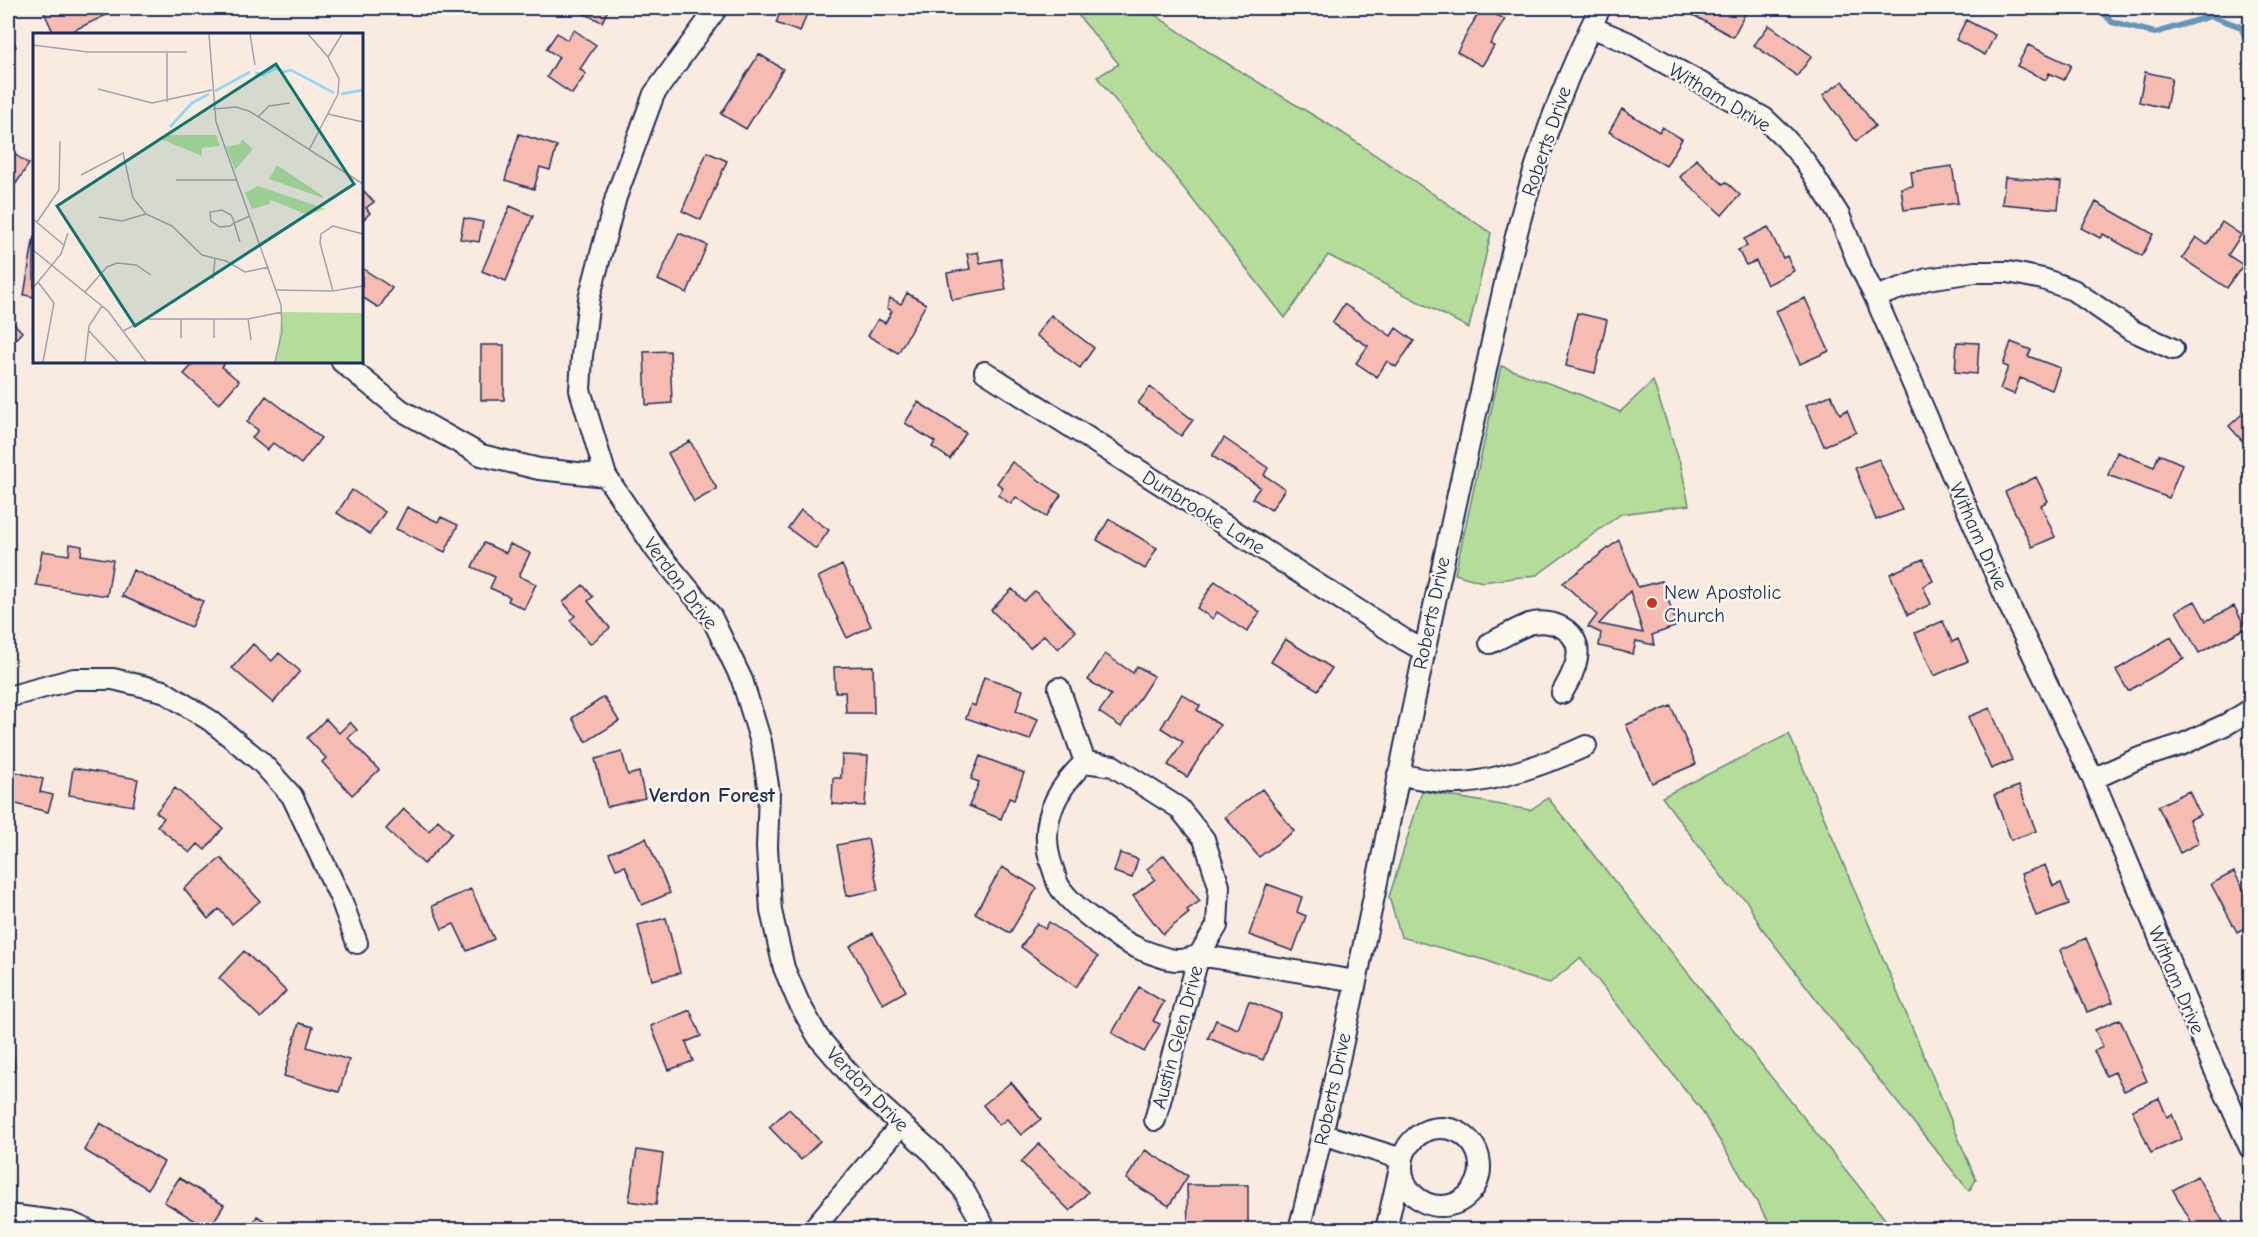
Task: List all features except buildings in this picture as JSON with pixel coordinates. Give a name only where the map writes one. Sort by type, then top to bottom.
[{"type":"street","name":"Verdon Drive","points":[[717,8],[654,94],[616,197],[588,298],[580,390],[606,476],[656,550],[711,616],[742,680],[761,742],[769,792],[767,847],[771,911],[784,968],[798,1001],[818,1037],[865,1092],[934,1154],[963,1189],[986,1230]]},
{"type":"street","name":"Roberts Drive","points":[[1299,1230],[1356,981],[1423,650],[1525,204],[1546,134],[1568,74],[1600,8]]},
{"type":"street","name":"Witham Drive","points":[[1591,27],[1627,42],[1764,118],[1804,160],[1839,215],[2008,603],[2093,779],[2213,1066],[2250,1148]]},
{"type":"street","points":[[1875,297],[1927,279],[1975,272],[2008,272],[2043,279],[2073,290],[2132,330],[2173,349]]},
{"type":"street","points":[[343,363],[401,410],[481,455],[539,469],[606,476]]},
{"type":"street","name":"Dunbrooke Lane","points":[[985,372],[1423,650]]},
{"type":"street","points":[[1490,643],[1531,623],[1558,624],[1565,628],[1576,643],[1578,656],[1574,672],[1562,693]]},
{"type":"street","points":[[8,697],[74,679],[113,680],[163,691],[211,721],[261,762],[292,796],[341,898],[357,943]]},
{"type":"street","points":[[1059,688],[1085,762]]},
{"type":"street","points":[[2093,779],[2137,759],[2205,734],[2250,710]]},
{"type":"street","points":[[1398,774],[1425,780],[1458,783],[1484,780],[1561,758],[1586,746]]},
{"type":"street","name":"Austin Glen Drive","points":[[1155,1120],[1199,955],[1217,926],[1219,886],[1204,839],[1179,808],[1113,766],[1085,762],[1069,778],[1053,806],[1046,830],[1048,856],[1059,886],[1083,913],[1122,942],[1164,958],[1184,961],[1199,955],[1356,981]]},
{"type":"street","points":[[812,1230],[901,1125]]},
{"type":"street","points":[[1386,1230],[1402,1159],[1411,1142],[1426,1130],[1439,1127],[1452,1129],[1464,1135],[1476,1150],[1480,1169],[1478,1182],[1471,1193],[1461,1201],[1449,1206],[1436,1206],[1423,1202],[1413,1195],[1405,1184],[1401,1172],[1402,1159]]},
{"type":"street","points":[[1322,1134],[1402,1159]]},
{"type":"street","points":[[8,1215],[70,1223],[87,1230]]},
{"type":"green space","points":[[1072,8],[1145,8],[1215,56],[1341,132],[1491,233],[1469,328],[1328,255],[1285,318],[1097,77],[1119,64]]},
{"type":"green space","points":[[1501,366],[1620,412],[1653,381],[1681,466],[1689,505],[1621,514],[1537,575],[1482,582],[1455,574]]},
{"type":"green space","points":[[1789,734],[1976,1180],[1969,1191],[1859,1055],[1761,927],[1746,900],[1728,885],[1662,797]]},
{"type":"green space","points":[[1422,791],[1530,810],[1548,798],[1893,1229],[1773,1229],[1700,1108],[1580,958],[1550,983],[1522,976],[1488,961],[1401,937],[1389,897]]},
{"type":"waterway","points":[[2099,8],[2112,22],[2155,33],[2211,16],[2241,27],[2250,48]]},
{"type":"place","name":"New Apostolic Church","points":[[1652,603]]},
{"type":"district","name":"Verdon Forest","points":[[712,795]]}]
